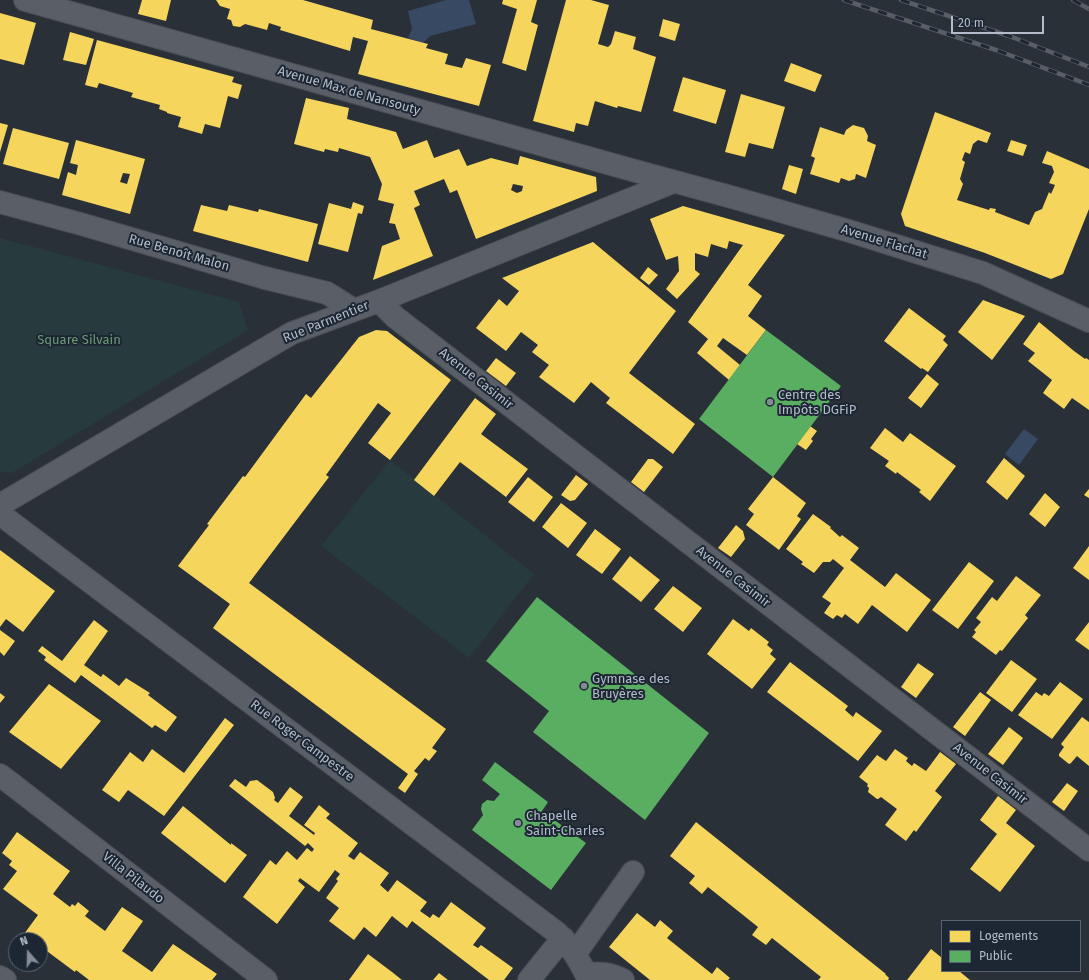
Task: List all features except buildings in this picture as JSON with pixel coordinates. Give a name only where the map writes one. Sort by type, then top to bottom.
[{"type":"street","name":"Avenue Max de Nansouty","points":[[25,0],[673,182]]},
{"type":"street","name":"Rue Parmentier","points":[[0,506],[292,333],[379,301],[673,182]]},
{"type":"street","name":"Avenue Flachat","points":[[673,182],[735,198],[849,231],[983,273],[1089,321]]},
{"type":"street","name":"Rue Benoît Malon","points":[[0,202],[265,278],[327,294],[354,310]]},
{"type":"street","name":"Avenue Casimir","points":[[379,301],[395,317],[1089,850]]},
{"type":"street","name":"Rue Roger Campestre","points":[[0,514],[522,905],[569,946],[587,977]]},
{"type":"street","name":"Villa Pilaudo","points":[[0,776],[266,980]]},
{"type":"street","points":[[529,980],[569,946],[634,872]]},
{"type":"street","points":[[587,977],[603,973],[614,975],[623,980]]},
{"type":"street","points":[[0,978],[5,980]]},
{"type":"green space","name":"Square Silvain","points":[[0,238],[239,302],[248,330],[12,473],[0,472]]},
{"type":"green space","points":[[390,460],[534,574],[469,658],[321,546]]},
{"type":"water","points":[[446,0],[469,0],[476,24],[430,36],[423,43],[408,38],[412,29],[408,11]]},
{"type":"water","points":[[1024,429],[1038,439],[1019,465],[1005,454]]},
{"type":"railway","points":[[844,0],[996,50],[1089,85]]},
{"type":"railway","points":[[901,0],[1012,37],[1089,67]]},
{"type":"railway","points":[[1073,0],[1089,9]]},
{"type":"place","name":"Centre des Impôts DGFiP","points":[[770,402]]},
{"type":"place","name":"Gymnase des Bruyères","points":[[584,686]]},
{"type":"place","name":"Chapelle Saint-Charles","points":[[518,823]]}]
